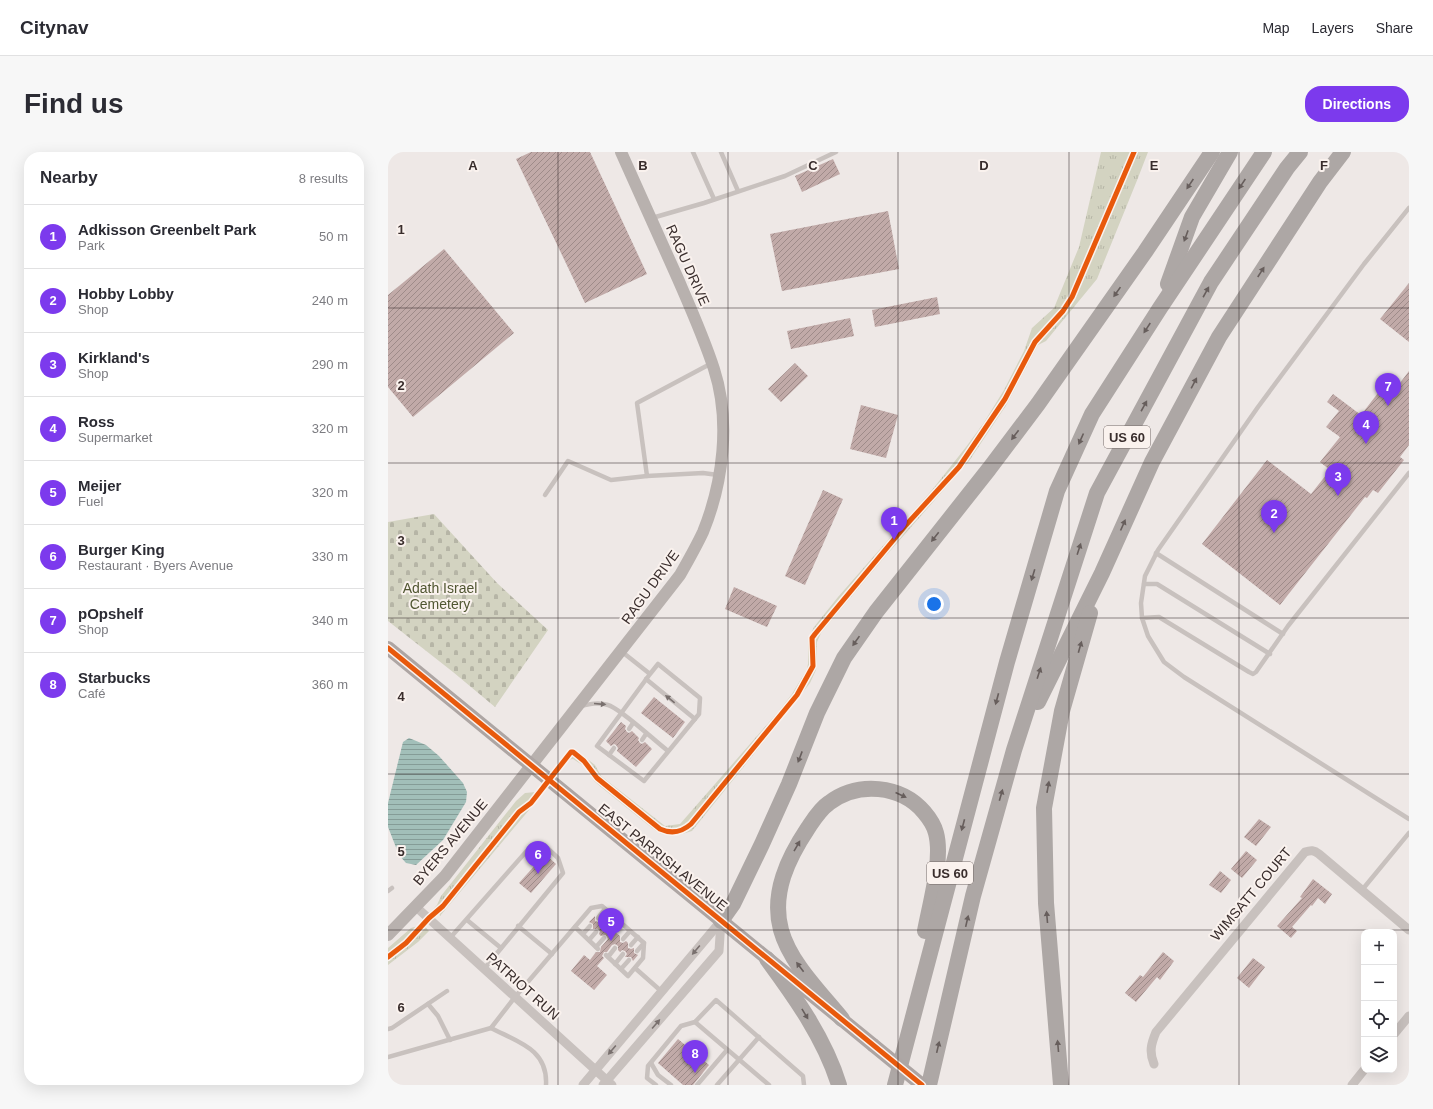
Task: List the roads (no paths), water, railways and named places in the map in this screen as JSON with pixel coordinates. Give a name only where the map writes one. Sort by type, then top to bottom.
[{"type":"highway","points":[[721,921],[733,904],[765,837],[789,784],[817,713],[844,658],[876,612],[989,469],[1038,404],[1212,152]]},
{"type":"highway","points":[[1160,308],[1192,217],[1230,152]]},
{"type":"highway","name":"US 60","points":[[895,1085],[1007,662],[1057,491],[1092,414],[1160,308],[1264,152]]},
{"type":"highway","name":"US 60","points":[[929,1085],[973,896],[1014,750],[1097,493],[1211,282],[1287,168],[1300,152]]},
{"type":"highway","points":[[1014,750],[1102,573],[1152,462],[1219,337],[1320,182],[1343,152]]},
{"type":"highway","points":[[1062,1085],[1046,904],[1044,808],[1062,711],[1102,573]]},
{"type":"highway","points":[[842,1020],[797,963],[788,947],[781,930],[778,897],[790,859],[798,843],[819,812],[828,803],[846,793],[864,789],[896,792],[913,801],[931,820],[936,833],[938,852],[936,874],[902,1055]]},
{"type":"highway","points":[[767,959],[791,992],[822,1044],[834,1069],[839,1085]]},
{"type":"main road","name":"EAST PARRISH AVENUE","points":[[388,648],[922,1085]]},
{"type":"street","name":"RAGU DRIVE","points":[[532,765],[680,575],[692,555],[711,510],[718,475],[722,439],[722,415],[720,392],[712,363],[698,324],[621,152]]},
{"type":"street","name":"BYERS AVENUE","points":[[388,935],[445,876],[532,765]]},
{"type":"street","name":"WIMSATT COURT","points":[[1154,1064],[1151,1056],[1151,1048],[1156,1032],[1305,852],[1309,850],[1319,854],[1409,930]]},
{"type":"street","name":"PATRIOT RUN","points":[[415,906],[595,1070],[607,1084]]},
{"type":"street","points":[[583,1085],[721,921]]},
{"type":"street","points":[[607,1084],[718,951],[721,921]]},
{"type":"street","points":[[1397,1030],[1409,1016]]},
{"type":"street","points":[[1352,1085],[1362,1073]]},
{"type":"lane","points":[[693,152],[714,199]]},
{"type":"lane","points":[[721,152],[738,191]]},
{"type":"lane","points":[[650,218],[785,176],[836,152]]},
{"type":"lane","points":[[1409,208],[1364,264],[1286,370],[1156,553],[1145,576],[1141,602],[1142,618],[1148,636],[1164,662],[1184,677],[1409,819]]},
{"type":"lane","points":[[647,476],[637,403],[712,363]]},
{"type":"lane","points":[[545,495],[568,461],[611,480],[647,476],[703,473],[718,475]]},
{"type":"lane","points":[[1142,618],[1152,616],[1159,618],[1253,674],[1270,654],[1288,626],[1409,472]]},
{"type":"lane","points":[[1156,553],[1284,634]]},
{"type":"lane","points":[[1144,584],[1157,584],[1270,654]]},
{"type":"lane","points":[[621,651],[650,674]]},
{"type":"lane","points":[[658,664],[700,698],[699,714],[644,781],[596,746],[650,674],[658,664]]},
{"type":"lane","points":[[646,679],[695,719]]},
{"type":"lane","points":[[577,707],[595,703],[610,705],[621,712],[668,751]]},
{"type":"lane","points":[[629,729],[633,723]]},
{"type":"lane","points":[[642,740],[646,734]]},
{"type":"lane","points":[[609,755],[614,748]]},
{"type":"lane","points":[[623,765],[627,759]]},
{"type":"lane","points":[[1362,890],[1409,833]]},
{"type":"lane","points":[[450,938],[532,845],[544,845],[558,858],[562,873],[484,969]]},
{"type":"lane","points":[[388,1057],[491,1028],[515,997],[591,908],[602,906],[644,943],[643,958],[628,976],[607,956],[616,948]]},
{"type":"lane","points":[[598,918],[605,909]]},
{"type":"lane","points":[[604,923],[612,915]]},
{"type":"lane","points":[[467,920],[501,948]]},
{"type":"lane","points":[[612,929],[619,921]]},
{"type":"lane","points":[[518,926],[552,954]]},
{"type":"lane","points":[[583,934],[590,926]]},
{"type":"lane","points":[[575,927],[597,948],[604,938]]},
{"type":"lane","points":[[623,939],[630,930]]},
{"type":"lane","points":[[589,940],[596,932]]},
{"type":"lane","points":[[631,945],[638,937]]},
{"type":"lane","points":[[637,951],[644,943]]},
{"type":"lane","points":[[615,964],[623,954]]},
{"type":"lane","points":[[621,969],[629,960]]},
{"type":"lane","points":[[635,968],[661,991]]},
{"type":"lane","points":[[388,1029],[392,1028],[447,991]]},
{"type":"lane","points":[[656,1085],[647,1078],[648,1066],[650,1063],[681,1026],[695,1022],[716,1000],[803,1076],[804,1085]]},
{"type":"lane","points":[[428,1004],[438,1016],[450,1040]]},
{"type":"lane","points":[[695,1022],[769,1085]]},
{"type":"lane","points":[[491,1028],[524,1045],[540,1056],[546,1074],[546,1085]]},
{"type":"lane","points":[[717,1085],[759,1037]]},
{"type":"lane","points":[[697,1085],[727,1050]]},
{"type":"lane","points":[[650,1063],[658,1075],[671,1085]]},
{"type":"water","points":[[409,738],[426,745],[439,756],[463,783],[467,792],[466,802],[443,840],[416,865],[406,863],[399,855],[388,827],[388,803],[403,742]]},
{"type":"place","name":"pOpshelf","points":[[1388,406]]},
{"type":"place","name":"Ross","points":[[1366,444]]},
{"type":"place","name":"Kirkland's","points":[[1338,496]]},
{"type":"place","name":"Hobby Lobby","points":[[1274,533]]},
{"type":"place","name":"Adkisson Greenbelt Park","points":[[894,540]]},
{"type":"place","name":"Burger King","points":[[538,874]]},
{"type":"place","name":"Meijer","points":[[611,941]]},
{"type":"place","name":"Starbucks","points":[[695,1073]]},
{"type":"park label","name":"Adath Israel Cemetery","points":[[440,596]]}]
